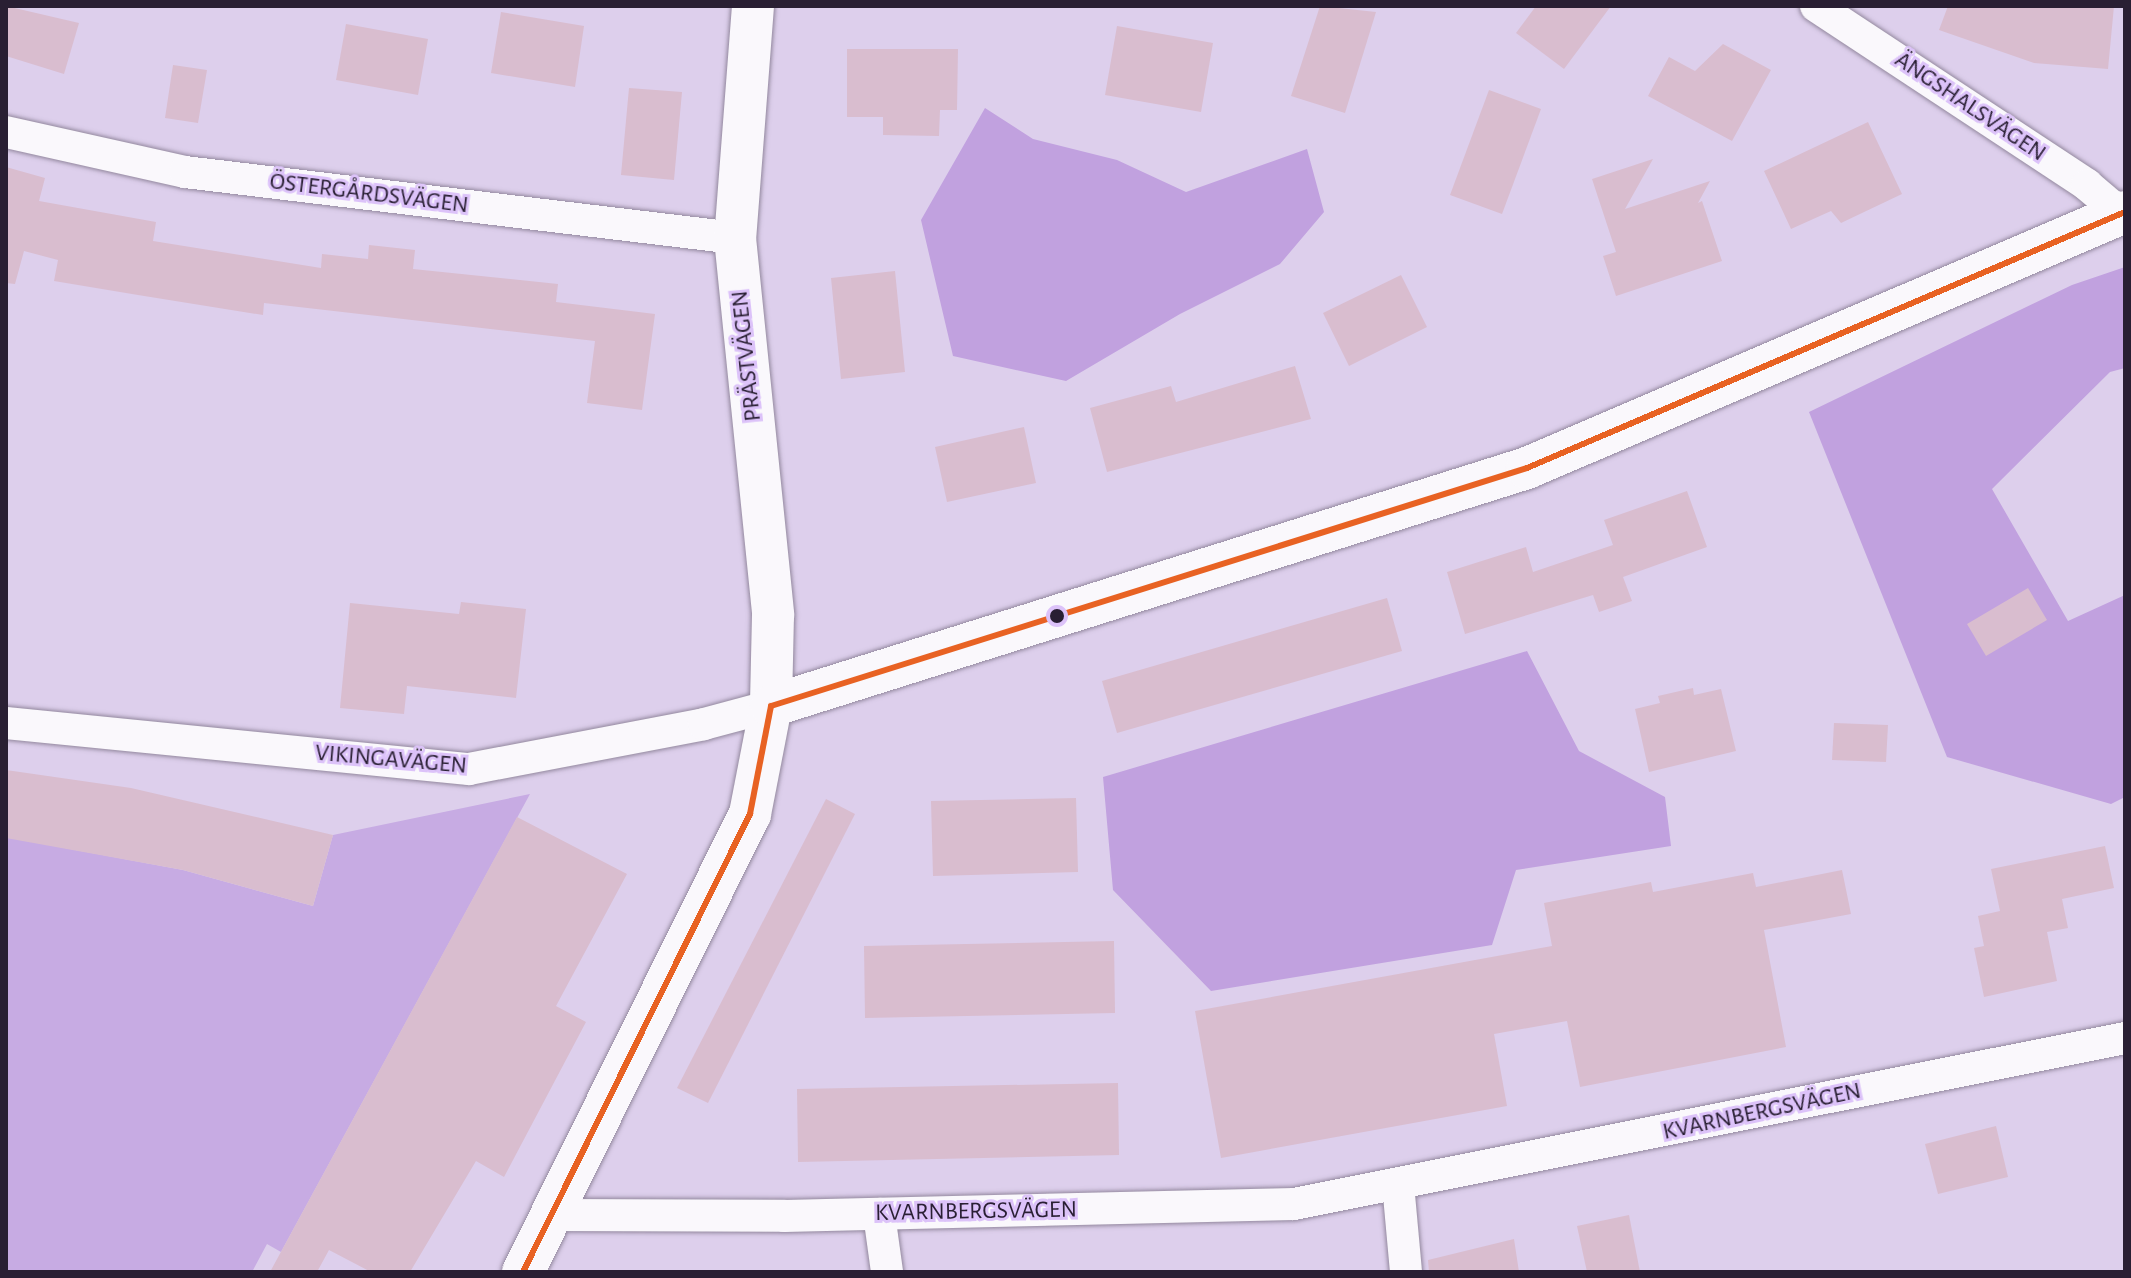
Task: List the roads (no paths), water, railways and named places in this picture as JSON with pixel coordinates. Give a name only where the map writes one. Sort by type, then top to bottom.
[{"type":"street","name":"PRÄSTVÄGEN","points":[[523,1272],[750,814],[771,706],[773,615],[735,238],[753,6]]},
{"type":"street","name":"ÄNGSHALSVÄGEN","points":[[1816,6],[2087,185],[2122,213]]},
{"type":"street","name":"ÖSTERGÅRDSVÄGEN","points":[[6,132],[185,172],[735,238]]},
{"type":"street","points":[[771,706],[1527,468],[2122,213]]},
{"type":"street","name":"VIKINGAVÄGEN","points":[[6,723],[469,769],[704,724],[771,706]]},
{"type":"street","name":"KVARNBERGSVÄGEN","points":[[552,1215],[879,1214],[1294,1204],[2125,1038]]},
{"type":"street","points":[[1398,1184],[1406,1272]]},
{"type":"street","points":[[879,1214],[887,1272]]}]
